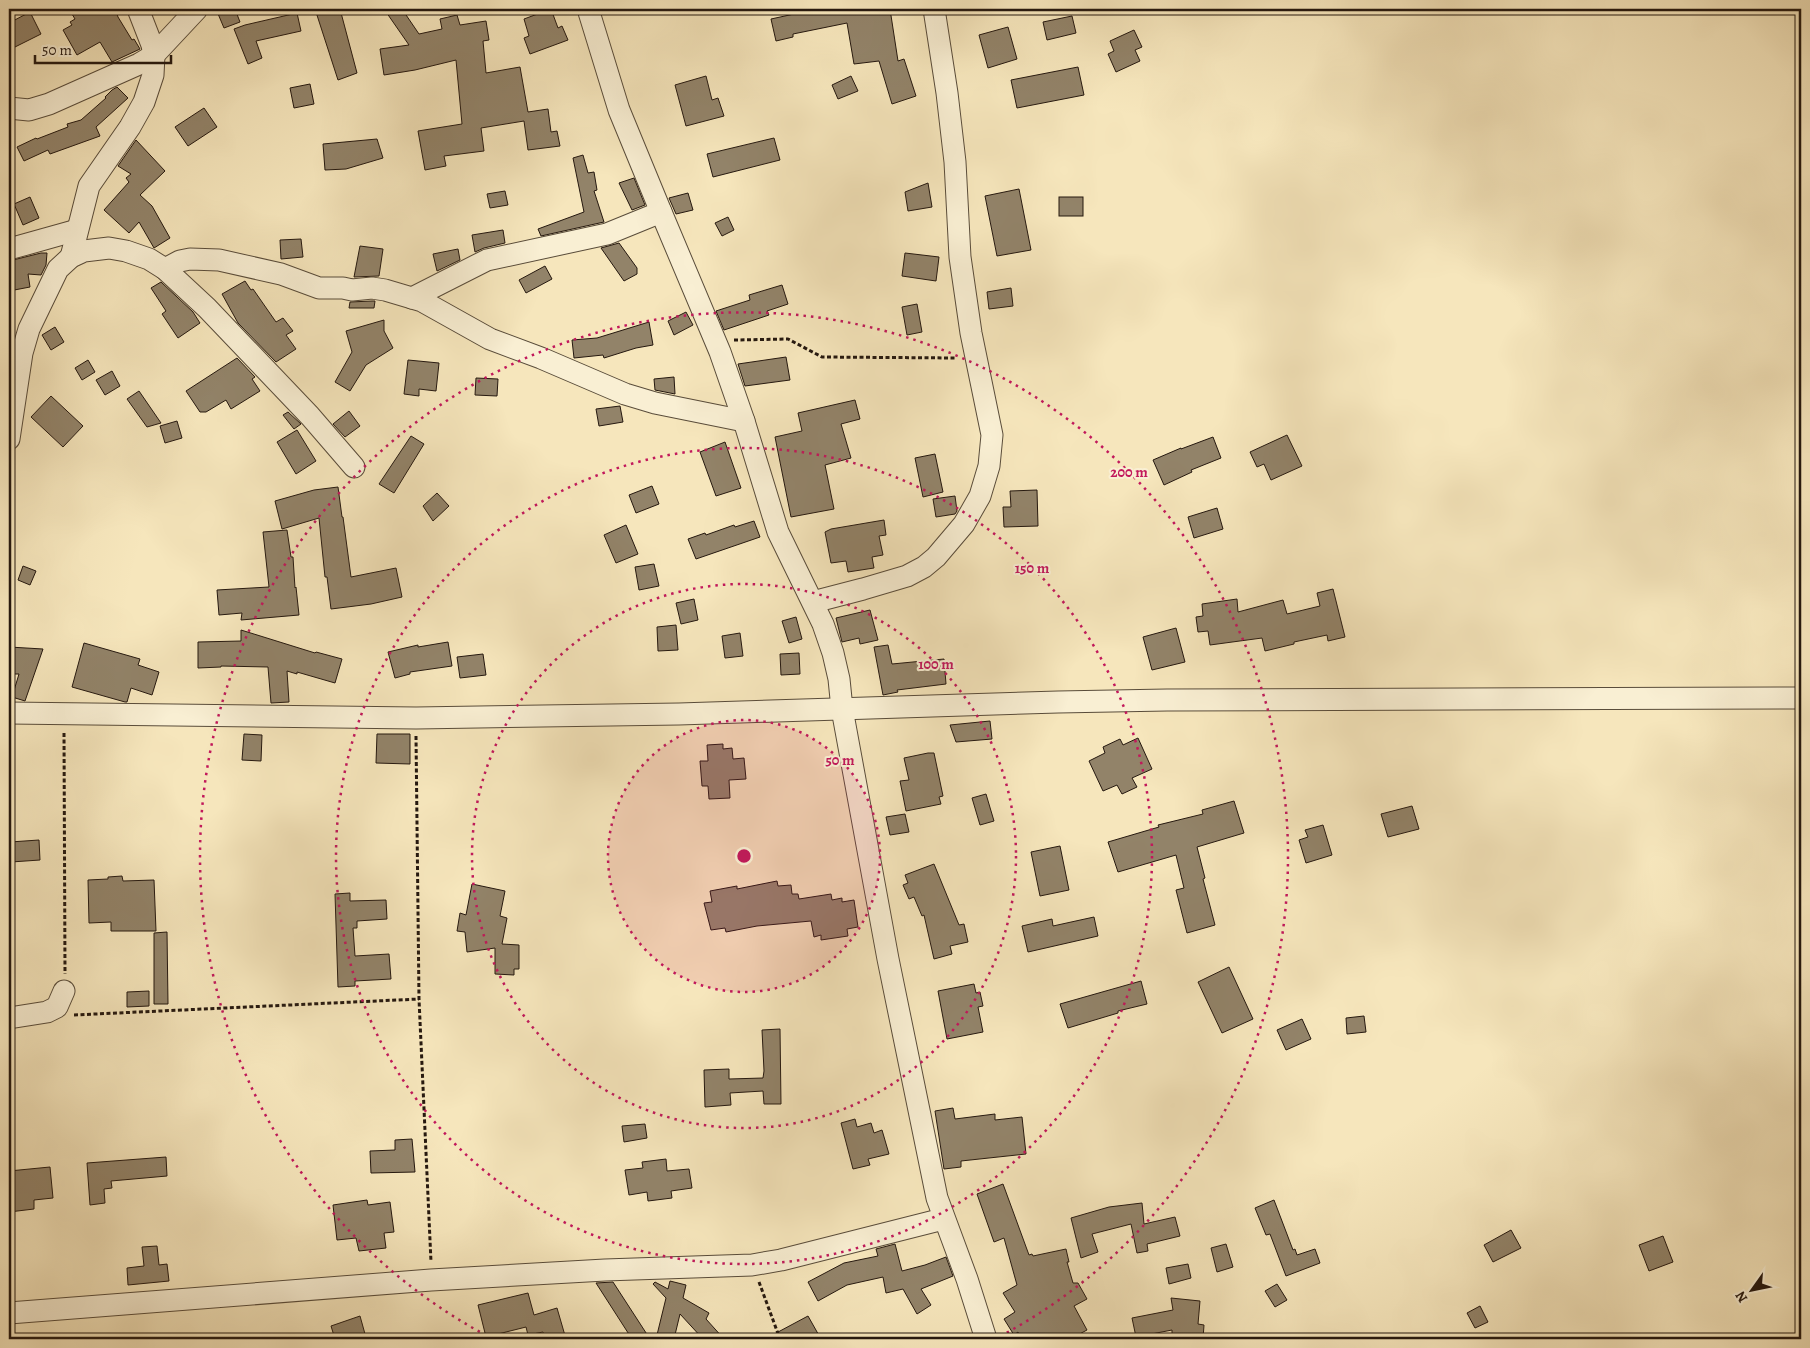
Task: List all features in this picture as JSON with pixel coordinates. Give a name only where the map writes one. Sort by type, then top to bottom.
[{"type":"street","points":[[71,256],[89,186],[130,127],[144,102],[153,74],[154,54],[150,35],[138,9]]},
{"type":"street","points":[[9,108],[29,110],[49,104],[124,72],[154,54],[197,9]]},
{"type":"street","points":[[588,9],[619,110],[660,212],[711,330],[744,421],[778,532],[813,602],[833,652],[888,959],[937,1198],[967,1279],[986,1339]]},
{"type":"street","points":[[813,602],[907,576],[924,567],[936,557],[964,524],[980,496],[989,466],[992,435],[971,334],[960,257],[955,162],[934,9]]},
{"type":"street","points":[[412,298],[487,260],[607,234],[660,212]]},
{"type":"street","points":[[9,249],[77,230]]},
{"type":"street","points":[[9,439],[22,353],[29,329],[58,269],[71,256],[93,249],[109,248],[126,251],[149,259],[165,269],[207,308],[310,416],[354,467]]},
{"type":"street","points":[[165,269],[180,261],[190,259],[219,260],[281,274],[320,288],[352,290],[372,288],[412,298],[436,307],[470,329],[490,339],[541,358],[625,394],[655,403],[744,421]]},
{"type":"street","points":[[9,713],[416,718],[562,717],[1177,700],[1801,698]]},
{"type":"street","points":[[9,1018],[47,1012],[57,1008],[64,991]]},
{"type":"street","points":[[9,1313],[432,1280],[605,1270],[752,1265],[781,1260],[944,1219]]},
{"type":"path","points":[[711,330],[731,340],[788,339],[822,356],[977,358]]},
{"type":"path","points":[[64,714],[66,906],[64,991],[66,1009],[72,1014],[78,1016],[419,999]]},
{"type":"path","points":[[416,718],[419,999],[432,1280]]},
{"type":"path","points":[[752,1265],[780,1339]]},
{"type":"building","points":[[69,9],[115,9],[132,40],[134,39],[140,49],[112,62],[100,42],[77,55],[63,30],[72,25],[70,22],[75,19]]},
{"type":"building","points":[[216,9],[235,9],[240,22],[224,28]]},
{"type":"building","points":[[315,9],[340,9],[357,73],[338,80]]},
{"type":"building","points":[[384,9],[402,9],[419,34],[442,29],[440,19],[457,15],[460,25],[486,21],[489,40],[483,41],[486,73],[520,67],[528,112],[548,109],[551,132],[557,131],[560,146],[528,150],[524,121],[481,128],[484,151],[444,156],[446,166],[425,170],[418,131],[462,124],[456,60],[384,75],[380,49],[409,45]]},
{"type":"building","points":[[551,9],[558,28],[562,26],[568,40],[530,54],[524,38],[529,36],[524,19]]},
{"type":"building","points":[[817,9],[890,9],[898,61],[904,59],[916,96],[892,104],[879,61],[854,64],[847,23],[793,34],[793,37],[776,41],[771,19]]},
{"type":"building","points":[[30,12],[41,34],[9,50],[9,23]]},
{"type":"building","points":[[297,13],[301,31],[256,41],[262,58],[248,64],[234,29]]},
{"type":"building","points":[[1072,16],[1076,33],[1047,40],[1043,22]]},
{"type":"building","points":[[1008,27],[1017,59],[988,68],[979,35]]},
{"type":"building","points":[[1134,30],[1142,47],[1135,50],[1140,61],[1116,72],[1108,54],[1114,51],[1110,41]]},
{"type":"building","points":[[1078,67],[1084,95],[1017,108],[1011,80]]},
{"type":"building","points":[[706,76],[712,100],[718,98],[724,116],[686,126],[675,85]]},
{"type":"building","points":[[851,76],[858,91],[838,99],[832,85]]},
{"type":"building","points":[[310,84],[314,104],[294,108],[290,88]]},
{"type":"building","points":[[117,87],[128,98],[96,127],[100,136],[50,154],[48,150],[24,161],[17,147],[68,127],[67,124],[81,120]]},
{"type":"building","points":[[204,108],[217,127],[188,146],[175,127]]},
{"type":"building","points":[[774,138],[780,160],[713,177],[707,154]]},
{"type":"building","points":[[377,139],[383,158],[346,169],[325,170],[323,144]]},
{"type":"building","points":[[136,140],[165,171],[140,195],[152,206],[170,238],[154,248],[139,222],[129,233],[104,210],[129,182],[126,178],[131,174],[118,166]]},
{"type":"building","points":[[583,155],[588,173],[594,172],[597,190],[594,191],[604,222],[541,236],[538,229],[584,212],[573,158]]},
{"type":"building","points":[[634,178],[645,205],[632,210],[619,183]]},
{"type":"building","points":[[928,183],[932,207],[908,211],[905,192]]},
{"type":"building","points":[[1019,189],[1031,250],[997,256],[985,196]]},
{"type":"building","points":[[505,191],[508,205],[490,208],[487,194]]},
{"type":"building","points":[[688,193],[693,210],[676,214],[669,198]]},
{"type":"building","points":[[30,197],[39,218],[23,225],[14,204]]},
{"type":"building","points":[[1059,197],[1083,197],[1083,216],[1059,216]]},
{"type":"building","points":[[728,217],[734,230],[722,236],[715,223]]},
{"type":"building","points":[[503,230],[505,243],[475,252],[472,235]]},
{"type":"building","points":[[301,239],[303,257],[281,259],[280,240]]},
{"type":"building","points":[[619,243],[637,268],[637,274],[624,281],[601,248]]},
{"type":"building","points":[[360,246],[383,249],[379,276],[354,277]]},
{"type":"building","points":[[458,249],[460,260],[437,271],[433,254]]},
{"type":"building","points":[[47,253],[46,265],[41,275],[28,274],[30,287],[9,291],[9,261]]},
{"type":"building","points":[[905,253],[939,257],[936,281],[902,276]]},
{"type":"building","points":[[545,266],[552,279],[526,293],[519,280]]},
{"type":"building","points":[[245,281],[251,290],[253,289],[276,322],[283,318],[293,331],[286,335],[296,349],[276,362],[238,323],[222,294]]},
{"type":"building","points":[[161,282],[193,312],[200,323],[178,338],[162,314],[166,311],[151,288]]},
{"type":"building","points":[[782,285],[788,304],[767,311],[769,315],[724,330],[716,311],[750,300],[749,295]]},
{"type":"building","points":[[1011,288],[1013,306],[989,309],[987,292]]},
{"type":"building","points":[[375,301],[374,308],[349,308],[350,302]]},
{"type":"building","points":[[917,304],[922,332],[907,335],[902,307]]},
{"type":"building","points":[[686,312],[693,325],[674,335],[668,321]]},
{"type":"building","points":[[384,320],[384,331],[393,348],[366,365],[350,391],[335,382],[352,352],[346,331]]},
{"type":"building","points":[[649,322],[653,345],[604,358],[603,355],[574,358],[572,340],[597,338]]},
{"type":"building","points":[[55,327],[64,342],[51,350],[42,335]]},
{"type":"building","points":[[786,357],[790,380],[745,386],[738,364]]},
{"type":"building","points":[[237,358],[255,377],[252,379],[260,391],[231,409],[226,400],[206,412],[200,412],[186,391]]},
{"type":"building","points":[[88,360],[95,372],[82,380],[75,368]]},
{"type":"building","points":[[408,360],[439,363],[436,391],[419,389],[419,396],[404,394]]},
{"type":"building","points":[[112,371],[120,386],[105,395],[96,380]]},
{"type":"building","points":[[674,377],[675,394],[655,390],[654,379]]},
{"type":"building","points":[[476,378],[498,379],[497,396],[475,395]]},
{"type":"building","points":[[139,391],[161,423],[147,427],[127,399]]},
{"type":"building","points":[[51,396],[83,426],[63,447],[31,417]]},
{"type":"building","points":[[855,400],[860,419],[841,424],[851,458],[825,465],[834,509],[791,517],[775,437],[802,431],[798,413]]},
{"type":"building","points":[[620,406],[623,422],[599,426],[596,409]]},
{"type":"building","points":[[349,411],[360,426],[345,437],[333,424]]},
{"type":"building","points":[[288,412],[301,424],[294,429],[283,415]]},
{"type":"building","points":[[177,421],[182,438],[165,443],[160,426]]},
{"type":"building","points":[[297,430],[316,461],[296,474],[277,442]]},
{"type":"building","points":[[1287,435],[1302,466],[1271,480],[1264,464],[1257,467],[1250,452]]},
{"type":"building","points":[[411,436],[424,444],[394,493],[379,484]]},
{"type":"building","points":[[1213,437],[1221,458],[1191,470],[1192,472],[1164,485],[1153,460]]},
{"type":"building","points":[[725,442],[741,488],[716,496],[700,452]]},
{"type":"building","points":[[935,454],[943,492],[923,497],[915,458]]},
{"type":"building","points":[[652,486],[659,504],[636,513],[629,495]]},
{"type":"building","points":[[338,487],[351,577],[396,568],[402,597],[371,604],[331,609],[327,577],[325,577],[319,518],[282,529],[275,501],[314,490]]},
{"type":"building","points":[[1037,490],[1038,526],[1004,527],[1003,507],[1011,507],[1010,491]]},
{"type":"building","points":[[437,493],[449,506],[433,521],[423,506]]},
{"type":"building","points":[[955,496],[957,511],[955,514],[936,517],[933,499]]},
{"type":"building","points":[[1217,508],[1223,529],[1194,538],[1188,517]]},
{"type":"building","points":[[884,520],[886,535],[879,536],[883,555],[872,557],[874,568],[848,572],[846,561],[831,563],[825,532],[831,529]]},
{"type":"building","points":[[754,521],[760,537],[696,559],[688,539]]},
{"type":"building","points":[[626,525],[638,554],[616,563],[604,535]]},
{"type":"building","points":[[287,530],[291,557],[293,557],[299,615],[241,620],[242,613],[219,615],[217,590],[269,587],[263,532]]},
{"type":"building","points":[[654,564],[659,586],[639,590],[635,567]]},
{"type":"building","points":[[23,566],[36,571],[30,585],[18,580]]},
{"type":"building","points":[[1333,589],[1345,637],[1328,641],[1327,635],[1265,651],[1262,638],[1210,645],[1208,631],[1198,632],[1196,617],[1203,616],[1202,604],[1237,599],[1238,612],[1283,600],[1287,614],[1320,606],[1317,593]]},
{"type":"building","points":[[694,599],[698,620],[681,624],[676,603]]},
{"type":"building","points":[[870,610],[878,640],[860,644],[859,638],[842,642],[836,618]]},
{"type":"building","points":[[796,617],[802,639],[789,643],[782,621]]},
{"type":"building","points":[[676,625],[678,650],[658,651],[657,627]]},
{"type":"building","points":[[1176,628],[1185,662],[1152,670],[1143,637]]},
{"type":"building","points":[[241,630],[315,653],[342,659],[335,683],[287,671],[289,702],[271,703],[268,667],[221,666],[198,668],[198,642],[241,641]]},
{"type":"building","points":[[740,633],[743,656],[725,658],[722,636]]},
{"type":"building","points":[[448,642],[452,666],[410,672],[410,674],[395,678],[388,652],[418,645],[418,647]]},
{"type":"building","points":[[84,643],[140,659],[138,665],[159,672],[152,695],[131,688],[127,702],[125,702],[72,687]]},
{"type":"building","points":[[888,645],[892,664],[944,659],[946,684],[897,690],[898,692],[883,695],[874,647]]},
{"type":"building","points":[[9,647],[43,649],[25,701],[12,697],[19,674],[9,674]]},
{"type":"building","points":[[799,653],[800,674],[781,675],[780,654]]},
{"type":"building","points":[[483,654],[486,675],[460,678],[457,657]]},
{"type":"building","points":[[990,721],[992,739],[956,742],[950,725]]},
{"type":"building","points":[[244,734],[262,735],[261,761],[242,760]]},
{"type":"building","points":[[377,734],[410,734],[410,764],[376,763]]},
{"type":"building","points":[[1138,738],[1152,769],[1132,778],[1137,787],[1122,794],[1117,785],[1103,791],[1089,761],[1105,753],[1103,747],[1120,739],[1123,745]]},
{"type":"building","points":[[723,744],[723,749],[732,748],[733,759],[744,758],[746,779],[729,780],[730,798],[709,799],[708,786],[702,786],[700,761],[708,761],[707,745]]},
{"type":"building","points":[[934,753],[943,796],[939,797],[941,804],[906,811],[900,781],[909,780],[904,758]]},
{"type":"building","points":[[986,794],[994,821],[980,825],[972,798]]},
{"type":"building","points":[[1234,801],[1244,833],[1197,847],[1215,925],[1187,933],[1176,890],[1184,888],[1176,855],[1118,872],[1108,842],[1159,827],[1158,825],[1203,814],[1202,810]]},
{"type":"building","points":[[1412,806],[1419,829],[1388,837],[1381,814]]},
{"type":"building","points":[[905,814],[909,832],[890,835],[886,817]]},
{"type":"building","points":[[1323,825],[1332,855],[1306,863],[1299,840],[1308,837],[1305,830]]},
{"type":"building","points":[[39,840],[40,860],[11,862],[10,842]]},
{"type":"building","points":[[1060,846],[1069,890],[1040,896],[1031,852]]},
{"type":"building","points":[[934,864],[959,925],[964,924],[968,942],[950,946],[952,954],[934,959],[924,915],[922,916],[914,897],[909,899],[903,885],[908,883],[905,875]]},
{"type":"building","points":[[122,876],[123,881],[154,880],[156,931],[111,931],[111,922],[89,923],[88,880]]},
{"type":"building","points":[[777,881],[778,886],[791,885],[792,894],[798,894],[799,899],[831,894],[832,900],[842,898],[842,902],[854,900],[858,927],[847,929],[848,936],[821,940],[821,935],[814,937],[811,921],[757,926],[726,932],[725,928],[711,930],[704,903],[712,902],[710,891],[737,886],[737,889]]},
{"type":"building","points":[[472,884],[505,891],[500,916],[507,918],[502,944],[519,945],[519,969],[514,969],[514,975],[495,974],[495,948],[467,952],[465,932],[457,931],[460,913],[466,915]]},
{"type":"building","points":[[350,893],[350,901],[386,900],[387,919],[357,921],[357,928],[353,928],[355,956],[389,954],[391,979],[355,981],[355,986],[338,987],[335,894]]},
{"type":"building","points":[[1094,917],[1098,936],[1028,952],[1022,926],[1052,919],[1053,926]]},
{"type":"building","points":[[167,932],[168,1004],[154,1004],[154,933]]},
{"type":"building","points":[[1229,967],[1253,1019],[1222,1033],[1198,982]]},
{"type":"building","points":[[1141,981],[1147,1004],[1118,1011],[1118,1013],[1068,1028],[1060,1004]]},
{"type":"building","points":[[974,984],[976,993],[980,992],[983,1006],[978,1007],[983,1032],[947,1039],[938,991]]},
{"type":"building","points":[[149,991],[149,1006],[127,1007],[127,992]]},
{"type":"building","points":[[1364,1016],[1366,1032],[1347,1034],[1346,1018]]},
{"type":"building","points":[[1302,1019],[1311,1039],[1286,1050],[1277,1030]]},
{"type":"building","points":[[780,1029],[781,1104],[764,1104],[763,1091],[730,1093],[731,1105],[705,1107],[704,1070],[729,1069],[729,1079],[763,1078],[762,1030]]},
{"type":"building","points":[[953,1108],[955,1119],[995,1114],[995,1120],[1022,1117],[1026,1154],[961,1161],[961,1167],[944,1169],[935,1111]]},
{"type":"building","points":[[855,1119],[857,1127],[871,1123],[874,1133],[882,1130],[889,1154],[868,1159],[870,1165],[853,1169],[841,1123]]},
{"type":"building","points":[[645,1124],[647,1138],[624,1142],[622,1126]]},
{"type":"building","points":[[412,1139],[415,1172],[371,1173],[370,1151],[395,1150],[395,1140]]},
{"type":"building","points":[[166,1157],[167,1176],[111,1181],[112,1188],[104,1189],[105,1203],[90,1205],[87,1163]]},
{"type":"building","points":[[666,1159],[667,1171],[689,1169],[692,1188],[671,1191],[672,1198],[648,1201],[647,1192],[629,1195],[625,1170],[643,1168],[642,1162]]},
{"type":"building","points":[[50,1167],[53,1198],[34,1200],[34,1209],[9,1212],[9,1171]]},
{"type":"building","points":[[1003,1184],[1029,1255],[1032,1254],[1033,1256],[1066,1249],[1069,1262],[1067,1262],[1073,1283],[1078,1283],[1087,1299],[1074,1306],[1087,1330],[1070,1339],[1021,1339],[1018,1332],[1014,1335],[1004,1319],[1015,1312],[1003,1293],[1017,1285],[1004,1238],[994,1242],[977,1194]]},
{"type":"building","points":[[367,1200],[368,1205],[390,1202],[394,1232],[384,1233],[386,1248],[359,1251],[356,1238],[337,1240],[333,1205]]},
{"type":"building","points":[[1274,1200],[1293,1250],[1295,1249],[1297,1255],[1315,1249],[1320,1263],[1286,1276],[1270,1234],[1266,1235],[1255,1208]]},
{"type":"building","points":[[1142,1203],[1144,1224],[1175,1217],[1180,1236],[1147,1244],[1148,1251],[1137,1253],[1131,1224],[1092,1234],[1098,1252],[1081,1258],[1071,1218],[1109,1207]]},
{"type":"building","points":[[1511,1230],[1521,1248],[1493,1262],[1484,1245]]},
{"type":"building","points":[[1663,1236],[1673,1262],[1649,1271],[1639,1245]]},
{"type":"building","points":[[895,1244],[902,1271],[946,1257],[953,1276],[921,1289],[931,1305],[917,1314],[903,1289],[886,1293],[883,1277],[847,1285],[818,1301],[808,1282],[844,1263],[878,1256],[876,1249]]},
{"type":"building","points":[[1226,1244],[1233,1267],[1217,1272],[1211,1248]]},
{"type":"building","points":[[157,1246],[159,1265],[167,1264],[169,1281],[128,1285],[127,1268],[144,1266],[142,1247]]},
{"type":"building","points":[[1188,1264],[1191,1278],[1169,1284],[1166,1268]]},
{"type":"building","points":[[670,1281],[686,1285],[683,1298],[709,1313],[706,1319],[724,1339],[703,1339],[680,1314],[674,1339],[656,1339],[666,1298],[653,1284],[655,1282],[668,1289]]},
{"type":"building","points":[[613,1282],[650,1339],[632,1339],[596,1283]]},
{"type":"building","points":[[1277,1284],[1287,1300],[1275,1307],[1265,1291]]},
{"type":"building","points":[[528,1293],[534,1315],[557,1308],[566,1339],[545,1339],[543,1332],[528,1335],[526,1327],[486,1337],[478,1305]]},
{"type":"building","points":[[1171,1298],[1200,1301],[1198,1324],[1204,1325],[1203,1339],[1172,1336],[1172,1330],[1136,1337],[1132,1318],[1173,1310]]},
{"type":"building","points":[[1480,1306],[1488,1322],[1475,1328],[1467,1313]]},
{"type":"building","points":[[360,1316],[365,1334],[350,1339],[335,1339],[331,1326]]},
{"type":"building","points":[[808,1316],[821,1339],[765,1339]]}]
